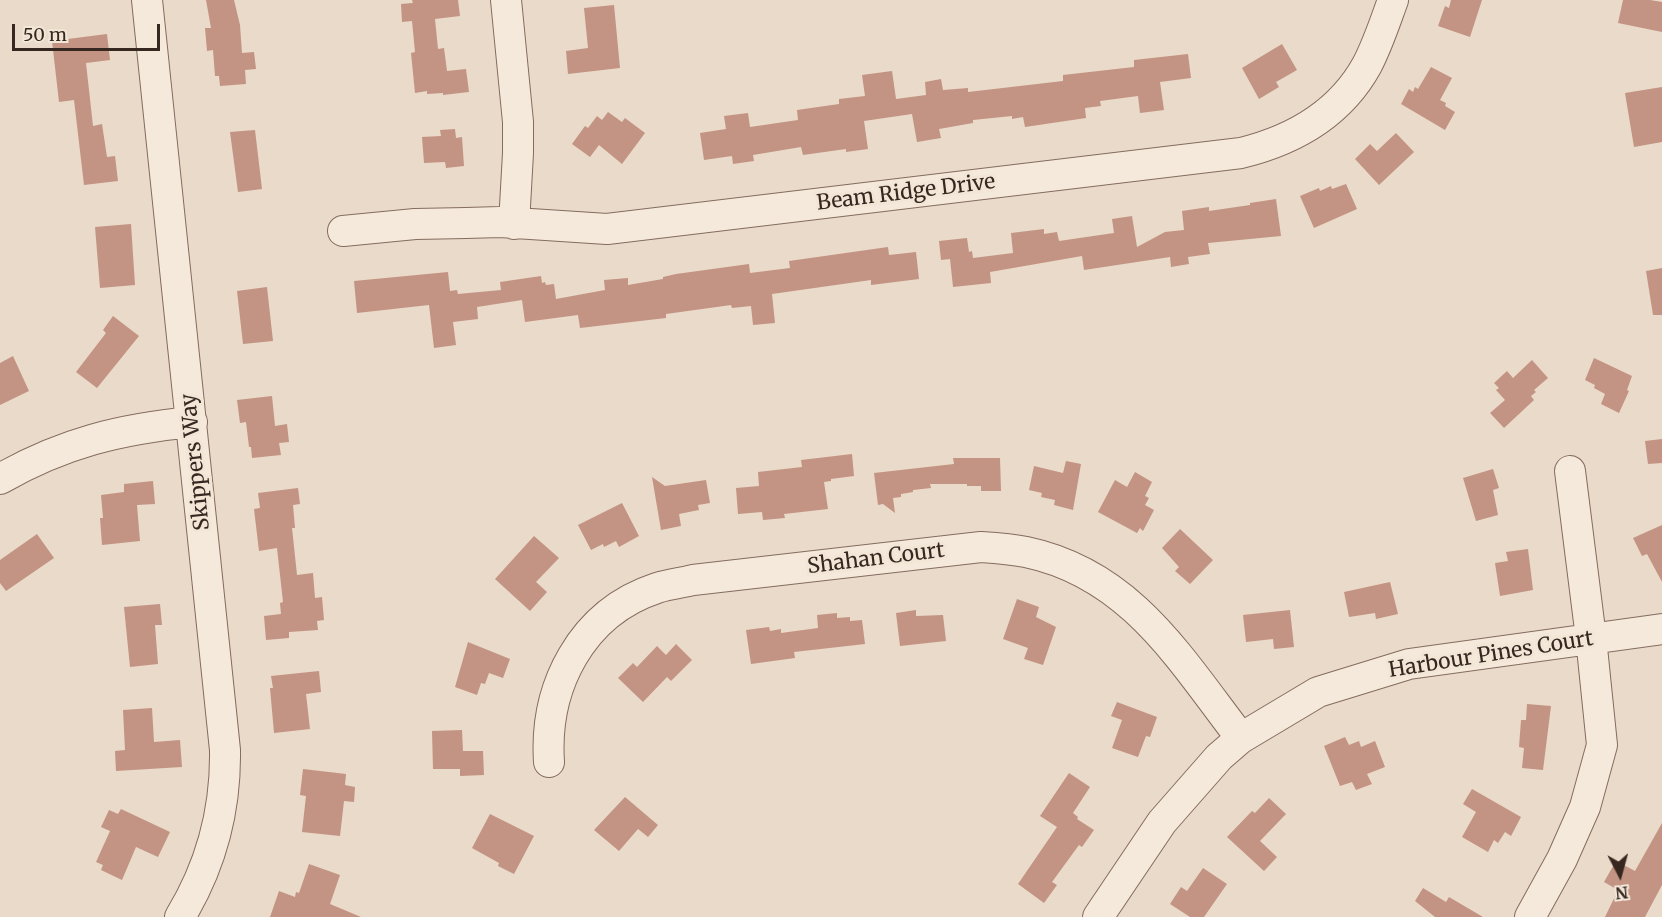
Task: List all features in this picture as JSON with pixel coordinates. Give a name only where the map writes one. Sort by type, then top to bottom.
[{"type":"street","name":"Skippers Way","points":[[147,0],[224,730],[225,769],[215,837],[203,873],[180,917]]},
{"type":"street","points":[[506,0],[518,137],[514,224]]},
{"type":"street","name":"Beam Ridge Drive","points":[[343,231],[415,224],[489,222],[607,229],[1250,151],[1302,131],[1339,102],[1366,65],[1393,0]]},
{"type":"street","points":[[0,479],[19,468],[78,443],[130,429],[192,422]]},
{"type":"street","points":[[1530,917],[1562,859],[1585,807],[1602,745],[1570,471]]},
{"type":"street","name":"Shahan Court","points":[[549,762],[550,716],[554,698],[568,663],[595,627],[632,599],[657,588],[693,580],[981,547],[1026,552],[1061,562],[1101,582],[1124,598],[1144,615],[1162,636],[1241,738]]},
{"type":"street","name":"Harbour Pines Court","points":[[1098,917],[1162,822],[1219,757],[1241,738],[1318,692],[1409,664],[1662,629]]},
{"type":"building","points":[[206,0],[234,0],[240,25],[242,53],[254,52],[256,69],[245,70],[246,84],[220,86],[219,76],[215,76],[213,50],[207,51],[205,28],[211,28]]},
{"type":"building","points":[[412,0],[458,0],[460,16],[435,19],[438,49],[444,48],[447,71],[466,69],[469,92],[443,95],[443,93],[427,94],[427,91],[415,93],[411,53],[415,52],[412,21],[402,22],[401,4],[413,3]]},
{"type":"building","points":[[1451,0],[1482,0],[1470,37],[1438,26],[1445,6],[1449,8]]},
{"type":"building","points":[[1623,0],[1662,2],[1662,32],[1618,23]]},
{"type":"building","points":[[614,5],[620,68],[568,74],[566,51],[588,48],[584,8]]},
{"type":"building","points":[[107,34],[110,60],[86,63],[93,126],[102,124],[107,157],[115,156],[118,181],[84,185],[74,100],[59,102],[52,41]]},
{"type":"building","points":[[1282,44],[1297,70],[1276,82],[1279,87],[1259,99],[1242,68]]},
{"type":"building","points":[[1188,54],[1191,78],[1160,82],[1164,110],[1140,113],[1138,96],[1100,101],[1101,106],[1085,108],[1086,118],[1025,127],[1023,117],[973,120],[973,123],[939,129],[941,138],[917,142],[912,114],[864,121],[868,149],[846,152],[846,149],[803,155],[801,147],[753,155],[754,161],[733,164],[732,156],[704,160],[700,133],[726,129],[724,116],[748,113],[750,127],[798,120],[797,110],[839,104],[839,99],[865,96],[862,75],[892,71],[896,99],[926,95],[925,82],[941,79],[943,90],[968,88],[968,92],[1063,81],[1063,75],[1134,67],[1134,60]]},
{"type":"building","points":[[1431,67],[1452,78],[1440,100],[1455,112],[1445,130],[1401,104],[1409,89],[1413,92],[1415,87],[1418,89]]},
{"type":"building","points":[[1662,87],[1662,142],[1634,147],[1625,93]]},
{"type":"building","points":[[608,112],[622,122],[625,118],[645,133],[622,164],[599,145],[590,157],[572,144],[585,126],[588,128],[597,116],[602,120]]},
{"type":"building","points":[[455,129],[456,138],[462,137],[464,166],[446,168],[445,162],[424,163],[422,137],[441,136],[440,130]]},
{"type":"building","points":[[255,130],[262,189],[238,192],[230,132]]},
{"type":"building","points":[[1396,133],[1414,152],[1379,185],[1355,159],[1370,144],[1377,151]]},
{"type":"building","points":[[1346,184],[1357,209],[1314,228],[1300,196],[1319,188],[1320,191],[1331,186],[1332,189]]},
{"type":"building","points":[[1276,199],[1281,236],[1208,243],[1210,254],[1188,257],[1189,264],[1171,267],[1170,257],[1084,270],[1082,256],[990,272],[991,283],[953,287],[950,259],[941,260],[939,241],[967,238],[969,252],[972,251],[973,258],[1013,253],[1011,233],[1044,229],[1044,234],[1057,232],[1059,241],[1114,233],[1112,219],[1132,216],[1137,247],[1165,232],[1184,230],[1182,211],[1209,207],[1209,211]]},
{"type":"building","points":[[131,224],[135,285],[100,288],[95,227]]},
{"type":"building","points":[[888,247],[889,255],[916,252],[919,279],[871,285],[871,280],[772,294],[775,323],[753,325],[751,306],[732,308],[731,305],[666,314],[666,318],[580,328],[578,315],[525,322],[522,300],[477,307],[478,319],[453,322],[456,345],[434,348],[429,305],[357,313],[354,281],[448,272],[450,291],[457,290],[458,294],[501,290],[500,282],[541,276],[542,283],[554,284],[556,299],[605,290],[604,280],[628,278],[628,285],[663,279],[663,277],[676,274],[749,264],[750,273],[790,268],[789,261]]},
{"type":"building","points":[[1662,268],[1662,315],[1653,315],[1646,271]]},
{"type":"building","points":[[267,287],[273,341],[243,344],[237,291]]},
{"type":"building","points":[[113,316],[139,336],[97,388],[76,372],[106,333],[103,330]]},
{"type":"building","points":[[13,356],[29,391],[0,405],[0,363]]},
{"type":"building","points":[[1594,358],[1632,376],[1627,390],[1629,391],[1619,413],[1601,404],[1605,394],[1585,380]]},
{"type":"building","points":[[1532,360],[1548,378],[1534,390],[1536,392],[1531,396],[1534,400],[1504,428],[1490,413],[1505,400],[1496,390],[1499,388],[1494,383],[1507,371],[1513,378]]},
{"type":"building","points":[[272,396],[275,426],[287,424],[289,442],[279,443],[281,455],[252,458],[246,422],[240,423],[237,400]]},
{"type":"building","points":[[1662,439],[1662,463],[1648,464],[1645,441]]},
{"type":"building","points":[[852,454],[854,476],[824,482],[828,509],[784,514],[785,518],[763,520],[762,512],[738,514],[736,488],[759,486],[758,472],[802,467],[801,460]]},
{"type":"building","points":[[953,458],[1000,458],[1001,491],[981,491],[981,486],[967,486],[967,484],[930,484],[931,488],[913,490],[913,492],[901,494],[901,497],[893,498],[895,513],[883,504],[878,505],[874,473],[954,464]]},
{"type":"building","points":[[1066,461],[1081,464],[1073,510],[1054,505],[1055,500],[1041,497],[1042,493],[1029,490],[1034,466],[1063,473]]},
{"type":"building","points":[[1493,469],[1499,488],[1493,490],[1498,515],[1476,521],[1463,478]]},
{"type":"building","points":[[1135,472],[1152,482],[1145,496],[1149,498],[1145,505],[1154,510],[1143,531],[1140,528],[1137,533],[1098,512],[1115,480],[1127,487]]},
{"type":"building","points":[[652,477],[665,486],[706,480],[710,503],[698,505],[699,510],[679,514],[681,526],[661,530]]},
{"type":"building","points":[[153,481],[155,504],[137,505],[140,541],[102,545],[101,495],[124,492],[124,484]]},
{"type":"building","points":[[298,488],[300,504],[293,505],[295,528],[292,528],[297,575],[313,573],[315,598],[322,597],[324,620],[317,621],[318,630],[289,632],[289,638],[266,640],[264,616],[281,614],[280,603],[283,602],[277,548],[259,551],[254,509],[260,508],[258,493]]},
{"type":"building","points":[[622,503],[639,536],[619,547],[616,541],[591,550],[578,525]]},
{"type":"building","points":[[1662,525],[1662,582],[1647,554],[1642,556],[1633,538]]},
{"type":"building","points":[[1180,529],[1213,560],[1190,584],[1175,571],[1179,567],[1162,548]]},
{"type":"building","points":[[37,534],[54,558],[6,591],[0,583],[0,560]]},
{"type":"building","points":[[534,536],[559,558],[536,582],[547,592],[530,611],[495,579]]},
{"type":"building","points":[[1528,549],[1533,590],[1500,596],[1495,563],[1508,561],[1506,552]]},
{"type":"building","points":[[1390,582],[1398,614],[1376,619],[1375,613],[1349,617],[1344,592]]},
{"type":"building","points":[[1017,599],[1039,607],[1036,617],[1056,627],[1043,665],[1024,659],[1028,648],[1003,639]]},
{"type":"building","points":[[160,604],[162,625],[155,625],[158,664],[130,667],[124,607]]},
{"type":"building","points":[[916,610],[916,616],[943,615],[946,641],[900,646],[896,613]]},
{"type":"building","points":[[1290,610],[1294,647],[1274,649],[1273,639],[1246,642],[1243,615]]},
{"type":"building","points":[[837,613],[837,618],[850,617],[850,621],[862,620],[865,644],[794,652],[795,658],[751,664],[746,630],[769,627],[770,631],[781,629],[781,633],[818,628],[817,615]]},
{"type":"building","points":[[468,642],[510,659],[503,678],[489,673],[485,684],[481,683],[477,695],[455,687]]},
{"type":"building","points":[[676,644],[692,660],[671,681],[667,677],[643,702],[618,678],[633,663],[637,667],[657,646],[666,655]]},
{"type":"building","points":[[319,671],[321,692],[306,694],[310,729],[274,733],[271,676]]},
{"type":"building","points":[[1117,702],[1157,717],[1150,737],[1146,736],[1138,757],[1112,748],[1122,720],[1111,716]]},
{"type":"building","points":[[1527,704],[1551,706],[1543,770],[1522,768],[1524,748],[1519,747],[1521,720],[1526,720]]},
{"type":"building","points":[[152,708],[154,742],[180,740],[182,767],[116,771],[115,751],[125,750],[123,710]]},
{"type":"building","points":[[462,730],[463,751],[483,751],[484,775],[460,776],[460,769],[433,769],[432,731]]},
{"type":"building","points":[[1345,737],[1349,745],[1359,741],[1361,747],[1375,741],[1385,767],[1367,774],[1372,784],[1356,790],[1352,782],[1340,786],[1324,746]]},
{"type":"building","points":[[303,769],[346,774],[345,785],[355,787],[354,802],[344,801],[340,836],[302,832],[306,796],[300,795]]},
{"type":"building","points":[[1069,773],[1090,787],[1073,813],[1078,817],[1077,819],[1094,830],[1082,847],[1079,845],[1052,882],[1057,885],[1044,903],[1018,884],[1057,827],[1040,816]]},
{"type":"building","points":[[1472,789],[1521,817],[1511,836],[1505,832],[1498,843],[1494,840],[1488,852],[1462,837],[1476,812],[1463,804]]},
{"type":"building","points":[[625,797],[658,825],[648,837],[638,829],[619,851],[594,830]]},
{"type":"building","points":[[1269,798],[1286,814],[1260,841],[1277,857],[1264,871],[1227,837],[1252,811],[1255,813]]},
{"type":"building","points":[[121,809],[170,832],[158,857],[136,847],[122,880],[101,870],[103,865],[96,862],[110,831],[101,827],[109,810],[118,814]]},
{"type":"building","points":[[490,814],[534,836],[514,874],[472,848]]},
{"type":"building","points":[[1662,823],[1662,885],[1645,917],[1605,917],[1618,890],[1604,882],[1616,861],[1635,871]]},
{"type":"building","points":[[309,864],[340,875],[330,904],[361,917],[270,917],[279,891],[295,897],[296,892],[299,893]]},
{"type":"building","points":[[1203,868],[1227,884],[1204,917],[1190,917],[1170,904],[1181,887],[1187,891]]},
{"type":"building","points":[[1423,888],[1446,902],[1449,897],[1483,917],[1435,917],[1415,901]]}]
